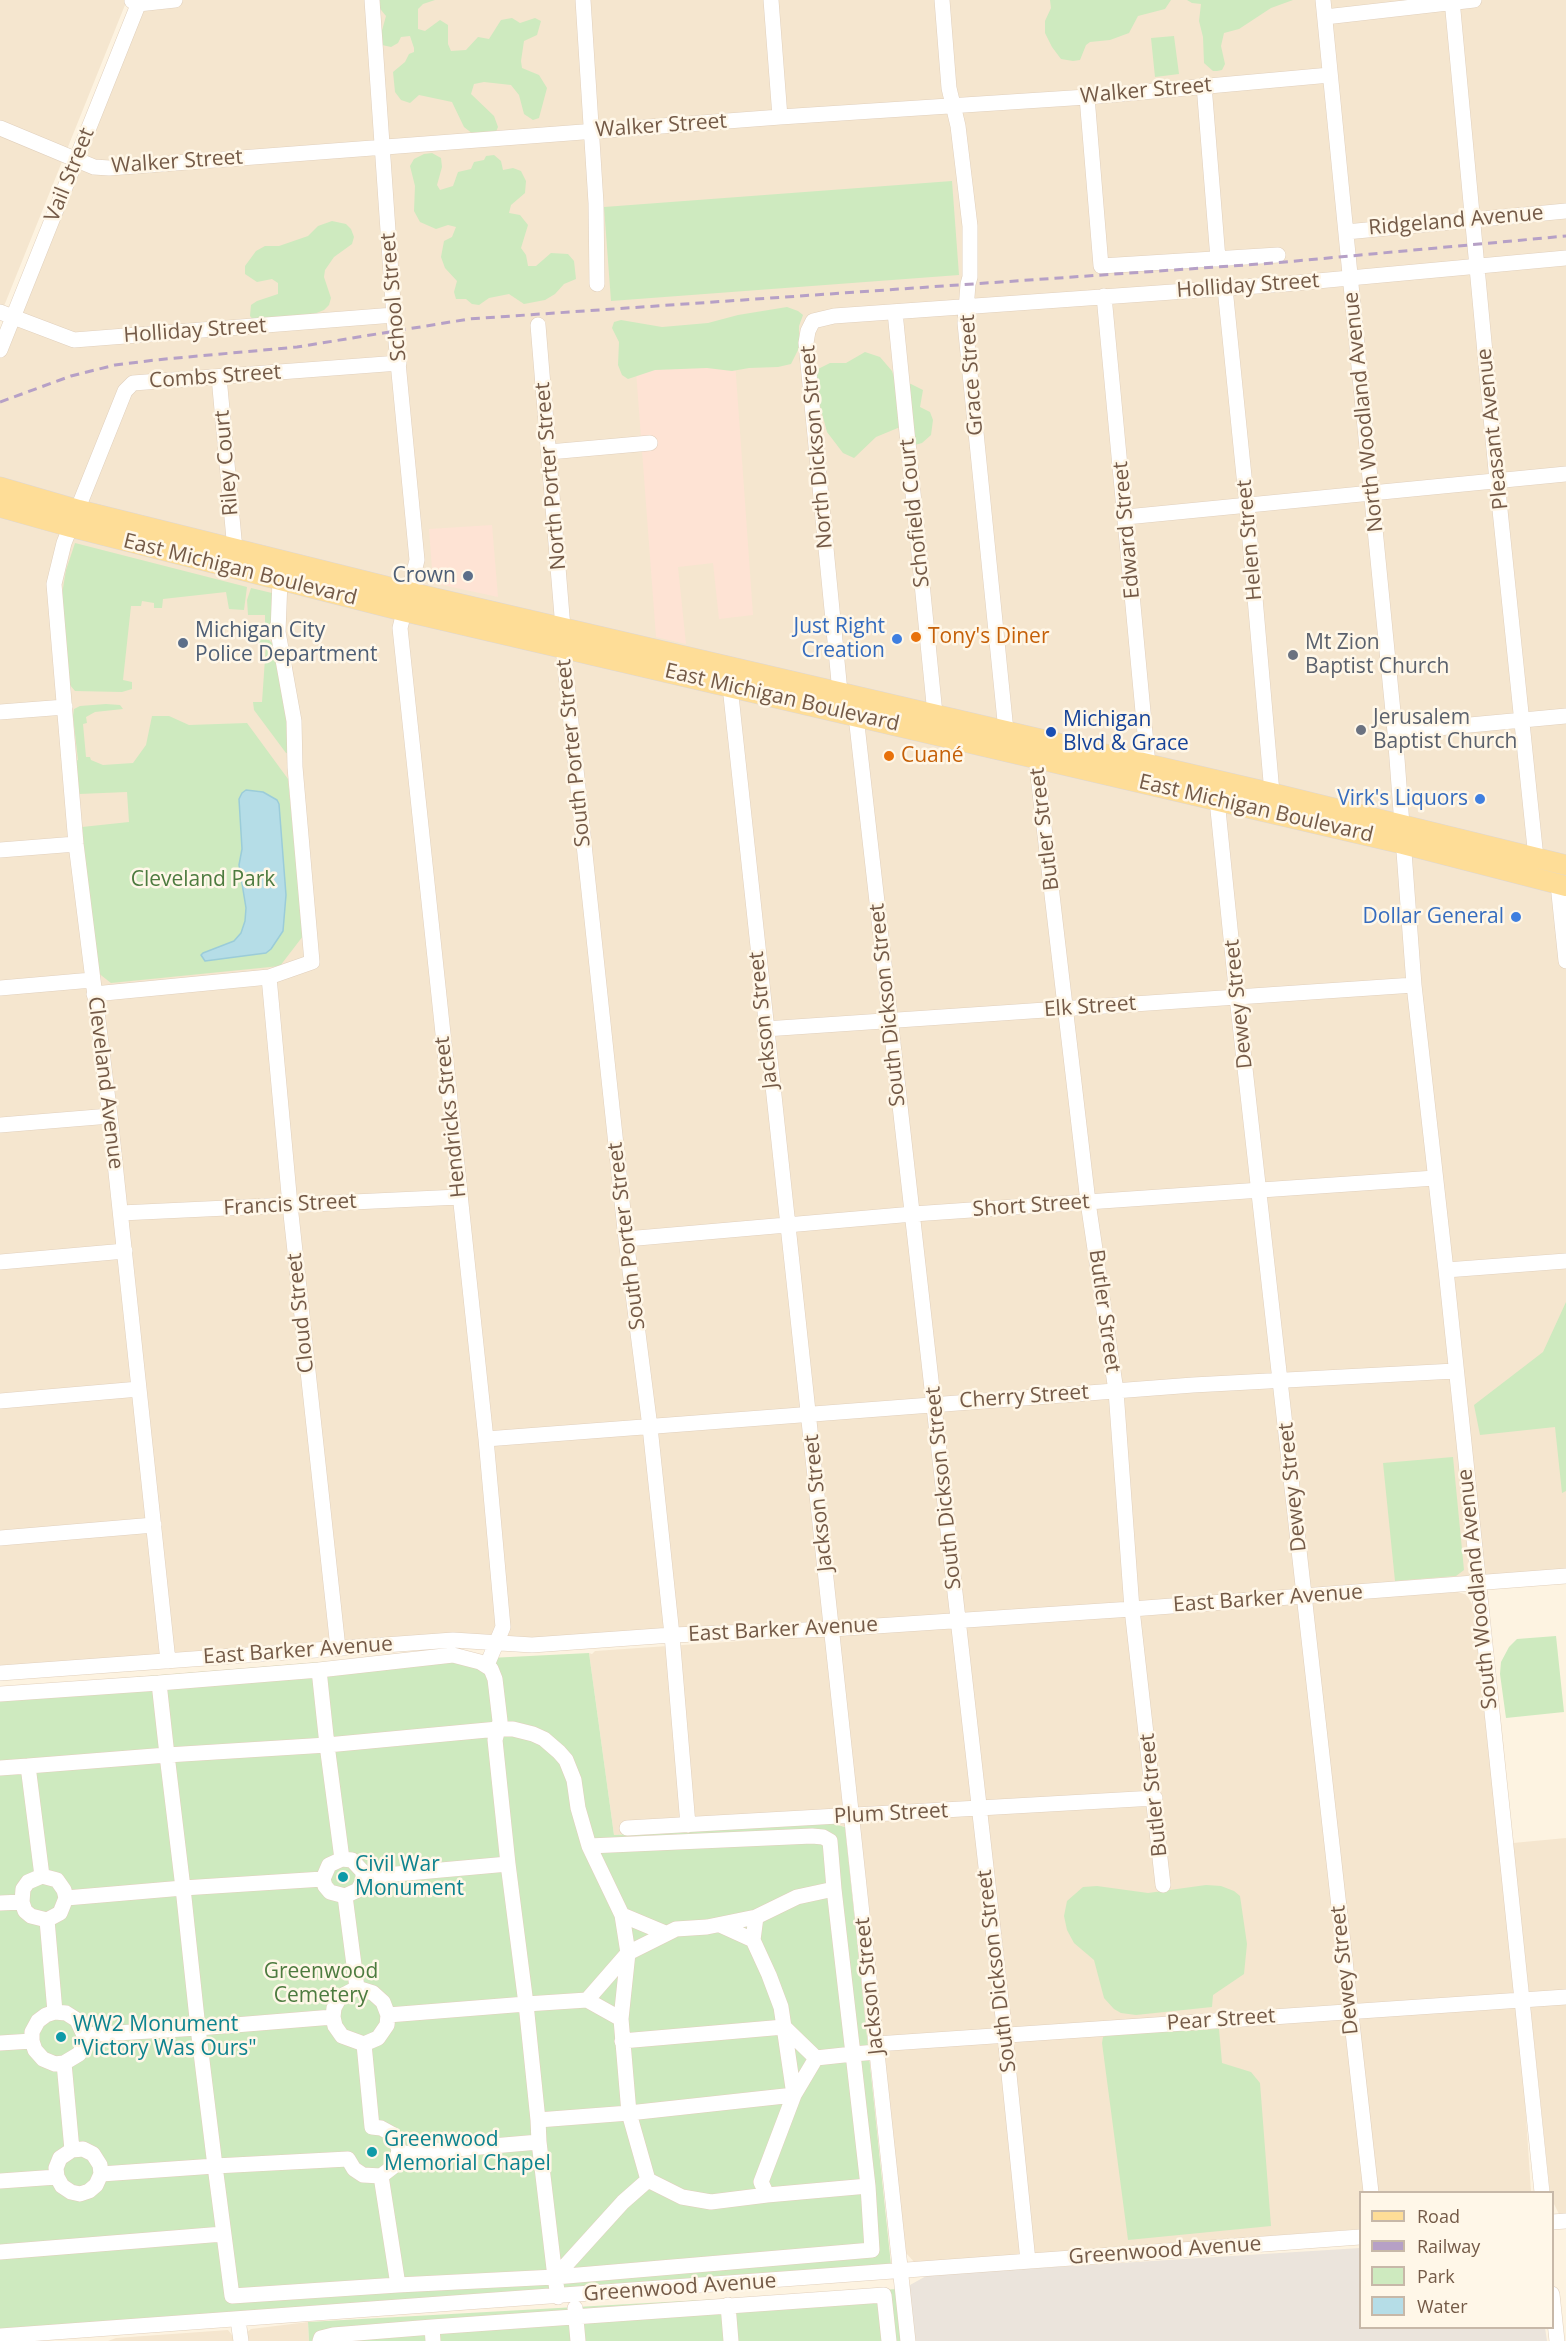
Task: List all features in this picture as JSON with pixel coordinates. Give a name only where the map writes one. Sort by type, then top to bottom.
[{"type":"main road","name":"East Michigan Boulevard","points":[[0,487],[75,518],[282,571],[403,611],[727,665],[935,714],[1004,740]]},
{"type":"main road","name":"East Michigan Boulevard","points":[[0,507],[75,518],[235,550],[282,571],[409,592],[729,686],[856,716],[1004,740],[1402,835],[1566,865]]},
{"type":"main road","name":"East Michigan Boulevard","points":[[1038,748],[1148,765],[1220,791],[1272,793],[1562,885]]},
{"type":"street","points":[[136,1],[175,0]]},
{"type":"street","name":"School Street","points":[[372,0],[394,315],[417,560],[409,592]]},
{"type":"street","points":[[583,0],[592,131],[597,284]]},
{"type":"street","points":[[771,0],[780,117]]},
{"type":"street","name":"Grace Street","points":[[942,0],[952,105],[958,126],[970,226],[970,277],[965,323],[1004,740]]},
{"type":"street","name":"North Woodland Avenue","points":[[1323,0],[1395,732],[1414,985]]},
{"type":"street","points":[[1325,17],[1474,0]]},
{"type":"street","name":"Vail Street","points":[[0,350],[7,315],[76,159],[136,1]]},
{"type":"street","name":"Pleasant Avenue","points":[[1452,1],[1497,481],[1536,858]]},
{"type":"street","name":"Walker Street","points":[[0,128],[94,167],[109,168],[780,117],[1087,97],[1330,75]]},
{"type":"street","points":[[1204,86],[1218,260]]},
{"type":"street","name":"Holliday Street","points":[[1087,97],[1101,266],[1278,255]]},
{"type":"street","name":"Ridgeland Avenue","points":[[1346,232],[1566,211]]},
{"type":"street","name":"Holliday Street","points":[[966,307],[1350,278],[1566,258]]},
{"type":"street","name":"Helen Street","points":[[1225,288],[1272,793]]},
{"type":"street","name":"Edward Street","points":[[1104,296],[1148,765]]},
{"type":"street","name":"North Dickson Street","points":[[840,692],[807,337],[813,321],[822,318],[966,307]]},
{"type":"street","name":"Schofield Court","points":[[895,312],[935,714]]},
{"type":"street","name":"Holliday Street","points":[[7,315],[74,340],[394,315]]},
{"type":"street","name":"North Porter Street","points":[[538,325],[563,637]]},
{"type":"street","name":"Combs Street","points":[[75,518],[125,391],[134,383],[399,363]]},
{"type":"street","name":"Riley Court","points":[[219,377],[235,550]]},
{"type":"street","points":[[549,452],[650,443]]},
{"type":"street","points":[[1126,517],[1566,474]]},
{"type":"street","name":"Cleveland Avenue","points":[[75,518],[61,550],[54,584],[76,844],[121,1213],[168,1660]]},
{"type":"street","points":[[0,988],[93,987],[269,977],[312,962],[295,766],[294,721],[278,632],[282,571]]},
{"type":"street","name":"Hendricks Street","points":[[409,592],[399,628],[486,1438],[503,1627],[488,1665]]},
{"type":"street","name":"South Porter Street","points":[[563,637],[626,1239],[650,1427],[672,1635],[688,1825]]},
{"type":"street","name":"Jackson Street","points":[[727,665],[765,1029],[810,1415],[908,2341]]},
{"type":"street","points":[[0,712],[65,707]]},
{"type":"street","name":"South Dickson Street","points":[[856,716],[959,1620],[1028,2261]]},
{"type":"street","points":[[1395,732],[1566,716]]},
{"type":"street","name":"Butler Street","points":[[1038,748],[1088,1202],[1116,1391],[1132,1609],[1163,1885]]},
{"type":"street","name":"Dewey Street","points":[[1220,791],[1237,997],[1371,2191]]},
{"type":"street","points":[[0,850],[76,844]]},
{"type":"street","points":[[1562,885],[1566,962]]},
{"type":"street","name":"Cloud Street","points":[[269,977],[290,1205],[338,1648]]},
{"type":"street","name":"Elk Street","points":[[765,1029],[1414,985]]},
{"type":"street","name":"South Woodland Avenue","points":[[1414,985],[1542,2191]]},
{"type":"street","points":[[0,1125],[110,1116]]},
{"type":"street","name":"Short Street","points":[[626,1239],[913,1214],[1436,1178]]},
{"type":"street","name":"Francis Street","points":[[121,1213],[459,1197]]},
{"type":"street","points":[[0,1262],[125,1251]]},
{"type":"street","points":[[1446,1270],[1566,1261]]},
{"type":"street","name":"Cherry Street","points":[[486,1438],[1193,1384],[1455,1371]]},
{"type":"street","points":[[0,1401],[139,1389]]},
{"type":"street","points":[[0,1538],[154,1525]]},
{"type":"street","name":"East Barker Avenue","points":[[0,1673],[453,1640],[532,1645],[672,1635],[831,1629],[1566,1576]]},
{"type":"street","points":[[0,1694],[319,1670],[453,1655],[488,1665],[495,1680],[500,1721],[495,1740],[558,2297]]},
{"type":"street","points":[[319,1670],[342,1859]]},
{"type":"street","points":[[159,1683],[198,2028],[232,2296],[555,2277],[872,2250],[868,2186],[830,1841],[823,1837],[812,1836],[589,1846]]},
{"type":"street","points":[[0,1768],[327,1745],[498,1729],[513,1729],[533,1734],[552,1745],[566,1760],[574,1780],[578,1808],[589,1846],[622,1915],[628,1953],[621,2019],[629,2113],[648,2180],[681,2197],[711,2202],[764,2188],[868,2186]]},
{"type":"street","points":[[28,1766],[42,1876]]},
{"type":"street","name":"Plum Street","points":[[627,1828],[1155,1798]]},
{"type":"street","points":[[342,1859],[357,1864],[363,1872],[358,1890],[345,1896],[330,1892],[323,1879],[329,1865],[342,1859]]},
{"type":"street","points":[[363,1877],[508,1864]]},
{"type":"street","points":[[42,1876],[57,1880],[66,1898],[60,1913],[47,1920],[31,1916],[25,1911],[22,1902],[23,1889],[28,1882],[42,1876]]},
{"type":"street","points":[[66,1898],[323,1879]]},
{"type":"street","points":[[587,2000],[628,1953],[665,1933],[676,1929],[720,1925],[756,1917],[796,1897],[834,1890]]},
{"type":"street","points":[[345,1896],[357,1988]]},
{"type":"street","points":[[0,1903],[22,1902]]},
{"type":"street","points":[[622,1915],[665,1933]]},
{"type":"street","points":[[756,1917],[753,1940],[777,1997],[794,2095]]},
{"type":"street","points":[[47,1920],[55,2012]]},
{"type":"street","points":[[720,1925],[753,1940]]},
{"type":"street","points":[[357,1988],[373,1993],[383,2002],[388,2015],[387,2025],[378,2038],[364,2044],[342,2036],[335,2026],[333,2017],[334,2008],[340,1997],[357,1988]]},
{"type":"street","name":"Pear Street","points":[[816,2058],[853,2054],[877,2048],[1005,2036],[1350,2010],[1566,1997]]},
{"type":"street","points":[[388,2015],[587,2000],[621,2019]]},
{"type":"street","points":[[55,2012],[66,2013],[77,2020],[84,2035],[84,2045],[79,2054],[64,2063],[55,2064],[43,2059],[35,2050],[32,2041],[32,2032],[38,2021],[55,2012]]},
{"type":"street","points":[[84,2035],[333,2017]]},
{"type":"street","points":[[622,2041],[784,2027],[816,2058],[794,2095],[764,2188]]},
{"type":"street","points":[[0,2043],[32,2041]]},
{"type":"street","points":[[101,2174],[348,2158],[354,2169],[363,2175],[381,2176],[394,2166],[399,2154],[397,2142],[392,2134],[381,2128],[372,2127],[364,2044]]},
{"type":"street","points":[[64,2063],[72,2150]]},
{"type":"street","points":[[538,2120],[629,2113],[794,2095]]},
{"type":"street","points":[[399,2154],[539,2142]]},
{"type":"street","points":[[83,2149],[93,2154],[100,2164],[101,2174],[96,2185],[80,2194],[71,2192],[62,2186],[57,2177],[56,2168],[60,2158],[72,2150],[83,2149]]},
{"type":"street","points":[[381,2176],[398,2285]]},
{"type":"street","points":[[0,2181],[57,2177]]},
{"type":"street","points":[[555,2277],[623,2202],[648,2180]]},
{"type":"street","points":[[0,2252],[223,2234]]},
{"type":"street","name":"Greenwood Avenue","points":[[0,2336],[99,2335],[238,2320],[1359,2237]]},
{"type":"street","points":[[320,2341],[321,2338],[333,2335],[432,2334],[576,2316],[884,2295],[889,2341]]},
{"type":"street","points":[[574,2296],[578,2341]]},
{"type":"street","points":[[728,2306],[731,2341]]},
{"type":"street","points":[[1554,2313],[1557,2341]]},
{"type":"street","points":[[238,2320],[241,2341]]},
{"type":"shaded area","points":[[0,0],[127,0],[0,316]]},
{"type":"shaded area","points":[[141,0],[1566,0],[1566,1576],[0,1673],[0,347]]},
{"type":"shaded area","points":[[735,361],[753,615],[719,619],[713,563],[678,567],[686,644],[656,637],[636,371]]},
{"type":"shaded area","points":[[492,525],[498,597],[433,583],[429,529]]},
{"type":"shaded area","points":[[1458,1592],[1467,1595],[1473,1606],[1523,2072],[1531,2191],[1359,2191],[1359,2229],[915,2263],[906,2253],[859,1830],[834,1824],[614,1835],[589,1653],[592,1654],[595,1651]]},
{"type":"shaded area","points":[[1566,1838],[1566,2216],[1559,2214],[1554,2204],[1554,2191],[1550,2191],[1513,1843]]},
{"type":"shaded area","points":[[1359,2248],[1359,2329],[1545,2329],[1547,2341],[914,2341],[910,2285],[928,2275]]},
{"type":"shaded area","points":[[308,2322],[309,2341],[246,2341],[245,2334],[251,2329]]},
{"type":"shaded area","points":[[228,2330],[237,2341],[108,2341],[116,2338]]},
{"type":"green space","points":[[378,0],[435,0],[423,4],[418,9],[418,29],[425,31],[440,20],[448,25],[448,44],[451,51],[466,50],[478,37],[489,39],[501,20],[512,18],[520,23],[535,18],[541,21],[537,35],[524,41],[521,61],[522,68],[539,75],[547,88],[539,118],[533,120],[524,114],[519,95],[511,85],[484,82],[474,84],[471,94],[494,116],[498,127],[495,134],[473,134],[464,127],[452,102],[419,95],[410,103],[401,100],[395,92],[393,72],[405,62],[409,54],[414,52],[414,48],[410,36],[401,37],[398,43],[391,47],[382,45],[381,34],[386,16],[377,5]]},
{"type":"green space","points":[[1050,0],[1171,0],[1165,9],[1138,16],[1129,33],[1110,40],[1090,42],[1086,45],[1080,60],[1073,61],[1061,59],[1045,33],[1045,21],[1051,8]]},
{"type":"green space","points":[[1187,0],[1293,0],[1271,8],[1239,29],[1224,33],[1221,46],[1225,64],[1222,70],[1213,71],[1204,63],[1203,37],[1199,21],[1201,4]]},
{"type":"green space","points":[[1174,36],[1179,74],[1155,77],[1151,38]]},
{"type":"green space","points":[[432,153],[441,158],[442,167],[437,185],[440,190],[453,186],[458,172],[471,169],[474,162],[484,160],[486,156],[494,155],[501,161],[503,170],[513,168],[521,171],[526,181],[525,193],[511,205],[509,213],[520,215],[528,225],[521,248],[526,255],[528,266],[536,266],[551,253],[568,254],[574,261],[576,279],[564,284],[555,294],[545,300],[524,304],[509,294],[489,298],[479,305],[472,304],[466,299],[456,299],[454,292],[457,281],[445,268],[441,257],[444,241],[452,237],[456,227],[448,225],[436,229],[420,222],[414,211],[415,186],[410,166],[414,159]]},
{"type":"green space","points":[[952,181],[959,275],[611,301],[604,207]]},
{"type":"green space","points":[[332,221],[346,224],[354,237],[352,244],[334,257],[325,270],[324,277],[331,298],[329,305],[324,310],[309,316],[296,315],[263,323],[255,322],[250,316],[251,305],[278,294],[278,283],[272,279],[257,282],[245,274],[245,266],[256,251],[265,246],[279,246],[308,236],[318,226]]},
{"type":"green space","points":[[787,307],[803,315],[799,326],[799,348],[791,364],[732,371],[707,368],[655,370],[628,379],[622,375],[618,365],[619,342],[612,328],[614,322],[621,320],[662,327],[708,323],[738,315]]},
{"type":"green space","points":[[865,352],[880,357],[892,371],[896,383],[911,384],[923,390],[920,407],[930,412],[933,420],[931,435],[922,443],[915,445],[905,425],[876,437],[854,458],[843,453],[827,432],[814,384],[816,370],[830,363],[846,363]]},
{"type":"green space","points":[[75,543],[247,587],[244,610],[229,609],[226,592],[163,599],[162,608],[154,608],[154,603],[142,601],[141,606],[131,606],[123,680],[132,682],[132,689],[122,692],[75,691],[70,685],[62,594],[66,570]]},
{"type":"green space","points":[[251,588],[272,593],[273,625],[265,625],[265,615],[248,615],[247,600]]},
{"type":"green space","points":[[258,638],[269,640],[273,644],[289,718],[289,753],[286,753],[254,710],[253,702],[262,702],[266,644],[258,643]]},
{"type":"green space","name":"Cleveland Park","points":[[120,705],[123,709],[95,712],[86,717],[87,723],[83,724],[86,757],[103,765],[133,763],[146,745],[152,716],[169,716],[189,725],[247,723],[288,779],[303,936],[280,966],[111,983],[97,972],[82,827],[129,822],[127,792],[79,794],[73,716],[74,709],[80,706]]},
{"type":"green space","points":[[1566,1302],[1566,1491],[1562,1493],[1555,1427],[1480,1435],[1474,1405],[1543,1352]]},
{"type":"green space","points":[[1453,1457],[1464,1570],[1456,1576],[1395,1581],[1383,1463]]},
{"type":"green space","points":[[1556,1636],[1564,1712],[1506,1718],[1500,1674],[1501,1662],[1509,1647],[1517,1639]]},
{"type":"green space","name":"Greenwood Cemetery","points":[[456,1651],[490,1658],[589,1653],[614,1835],[818,1824],[845,1827],[891,2265],[0,2329],[0,1688]]},
{"type":"green space","points":[[1206,1885],[1221,1886],[1240,1896],[1247,1944],[1244,1974],[1213,1995],[1212,2007],[1136,2015],[1121,2013],[1114,2009],[1104,1998],[1094,1960],[1074,1943],[1067,1930],[1064,1916],[1067,1901],[1083,1887],[1097,1886],[1148,1893]]},
{"type":"green space","points":[[1219,2029],[1222,2063],[1251,2072],[1260,2083],[1271,2226],[1128,2240],[1103,2037],[1110,2034]]},
{"type":"green space","points":[[898,2289],[902,2341],[309,2341],[308,2322]]},
{"type":"water","points":[[246,790],[263,792],[277,800],[279,804],[286,895],[283,931],[266,953],[205,961],[201,955],[203,953],[234,941],[241,933],[245,921],[246,908],[239,865],[242,849],[239,799]]},
{"type":"railway","points":[[0,402],[71,376],[115,365],[297,347],[469,319],[1274,263],[1566,236]]},
{"type":"place","name":"Crown","points":[[468,576]]},
{"type":"place","name":"Tony's Diner","points":[[916,637]]},
{"type":"place","name":"Just Right Creation","points":[[897,639]]},
{"type":"place","name":"Michigan City Police Department","points":[[183,643]]},
{"type":"place","name":"Mt Zion Baptist Church","points":[[1293,655]]},
{"type":"place","name":"Jerusalem Baptist Church","points":[[1361,730]]},
{"type":"place","name":"Michigan Blvd & Grace","points":[[1051,732]]},
{"type":"place","name":"Cuané","points":[[889,756]]},
{"type":"place","name":"Virk's Liquors","points":[[1480,799]]},
{"type":"place","name":"Dollar General","points":[[1516,917]]},
{"type":"place","name":"Civil War Monument","points":[[343,1877]]},
{"type":"place","name":"WW2 Monument \"Victory Was Ours\"","points":[[61,2037]]},
{"type":"place","name":"Greenwood Memorial Chapel","points":[[372,2152]]}]
